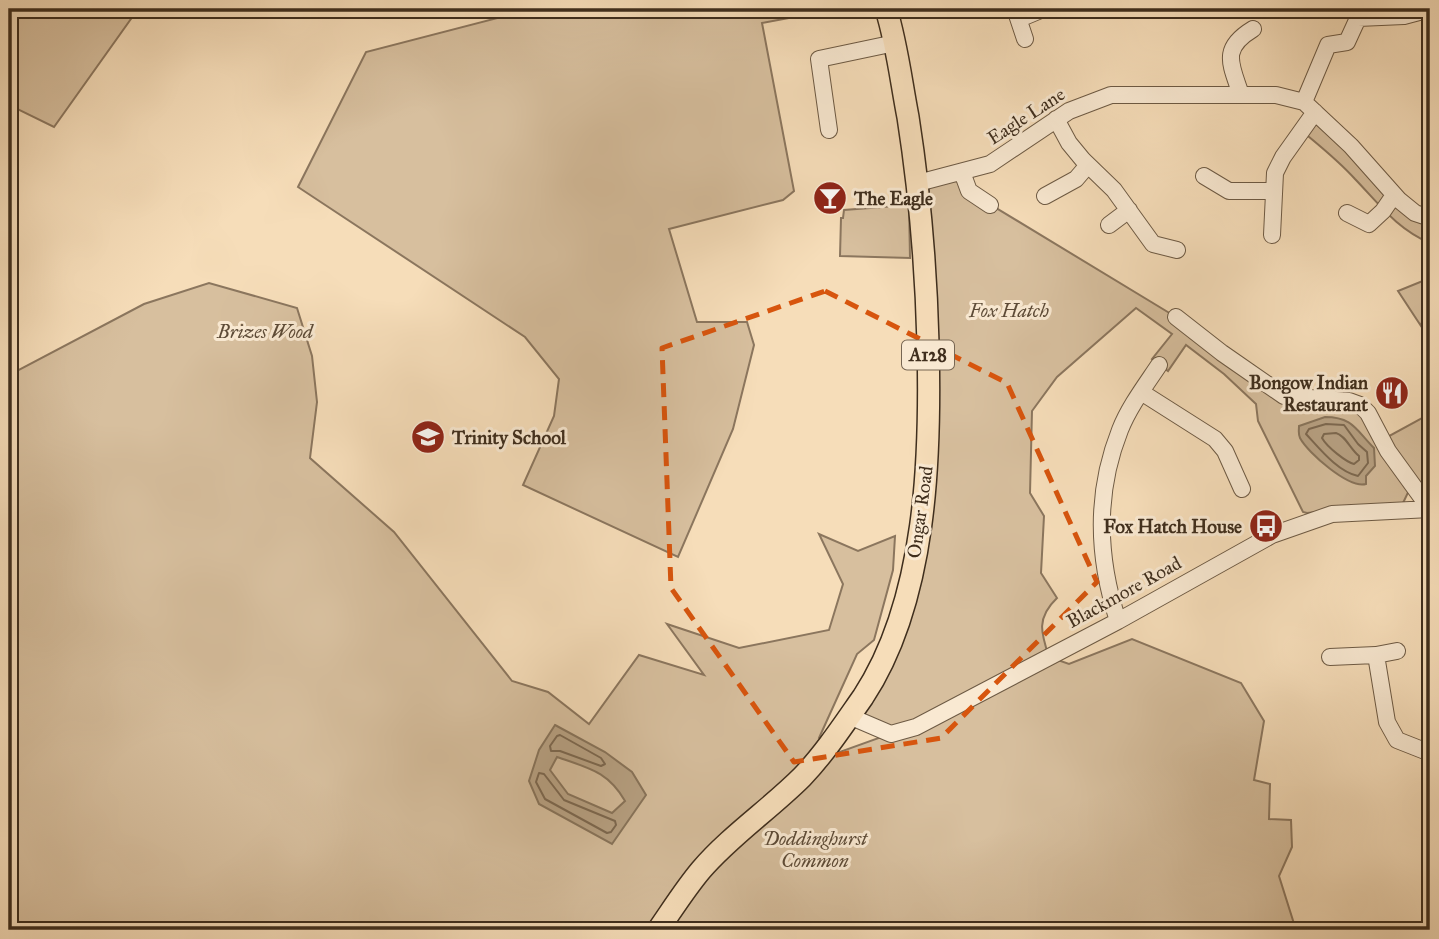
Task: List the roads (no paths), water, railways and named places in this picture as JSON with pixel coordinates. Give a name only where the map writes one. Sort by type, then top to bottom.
[{"type":"main road","name":"Ongar Road","points":[[658,930],[702,869],[802,776],[849,716],[874,678],[892,640],[906,595],[924,503],[930,413],[925,244],[895,43],[886,9]]},
{"type":"street","points":[[1025,39],[1017,14],[1043,9]]},
{"type":"street","points":[[1272,235],[1275,173],[1310,107],[1328,45],[1347,42],[1358,18],[1404,16],[1419,12]]},
{"type":"street","points":[[1241,95],[1230,62],[1231,49],[1240,37],[1253,29]]},
{"type":"street","points":[[829,130],[819,59],[895,43]]},
{"type":"street","name":"Eagle Lane","points":[[918,183],[990,164],[1073,108],[1111,95],[1276,95],[1310,107]]},
{"type":"street","points":[[1310,107],[1415,214],[1430,218]]},
{"type":"street","points":[[1056,119],[1069,143],[1114,190],[1153,244],[1177,250]]},
{"type":"street","points":[[1045,197],[1076,178],[1088,165]]},
{"type":"street","points":[[962,172],[969,191],[990,205]]},
{"type":"street","points":[[1204,176],[1229,191],[1273,191]]},
{"type":"street","points":[[1347,214],[1368,224],[1383,211],[1390,190]]},
{"type":"street","points":[[1109,225],[1129,210]]},
{"type":"street","points":[[1176,317],[1283,396],[1349,401],[1360,405],[1430,509]]},
{"type":"street","points":[[1118,621],[1108,590],[1101,551],[1103,491],[1120,430],[1159,365]]},
{"type":"street","points":[[1141,392],[1215,439],[1225,451],[1242,489]]},
{"type":"street","name":"Blackmore Road","points":[[849,716],[891,734],[916,727],[1118,621],[1272,535],[1308,520],[1332,514],[1430,509]]},
{"type":"street","points":[[1330,657],[1376,655],[1397,651]]},
{"type":"street","points":[[1376,655],[1387,722],[1397,740],[1430,753]]},
{"type":"water","points":[[1325,417],[1348,422],[1374,448],[1375,466],[1366,476],[1366,484],[1340,476],[1320,460],[1300,438],[1299,426]]},
{"type":"water","points":[[555,725],[605,752],[632,772],[646,795],[612,844],[539,804],[529,781],[539,750]],"holes":[[[557,757],[604,777],[625,801],[612,813],[568,794],[550,770]]]},
{"type":"place","name":"The Eagle","points":[[830,198]]},
{"type":"place","name":"Bongow Indian Restaurant","points":[[1392,393]]},
{"type":"place","name":"Trinity School","points":[[428,437]]},
{"type":"place","name":"Fox Hatch House","points":[[1266,526]]},
{"type":"park label","name":"Fox Hatch","points":[[1009,310]]},
{"type":"park label","name":"Brizes Wood","points":[[265,331]]},
{"type":"park label","name":"Doddinghurst Common","points":[[815,849]]}]
